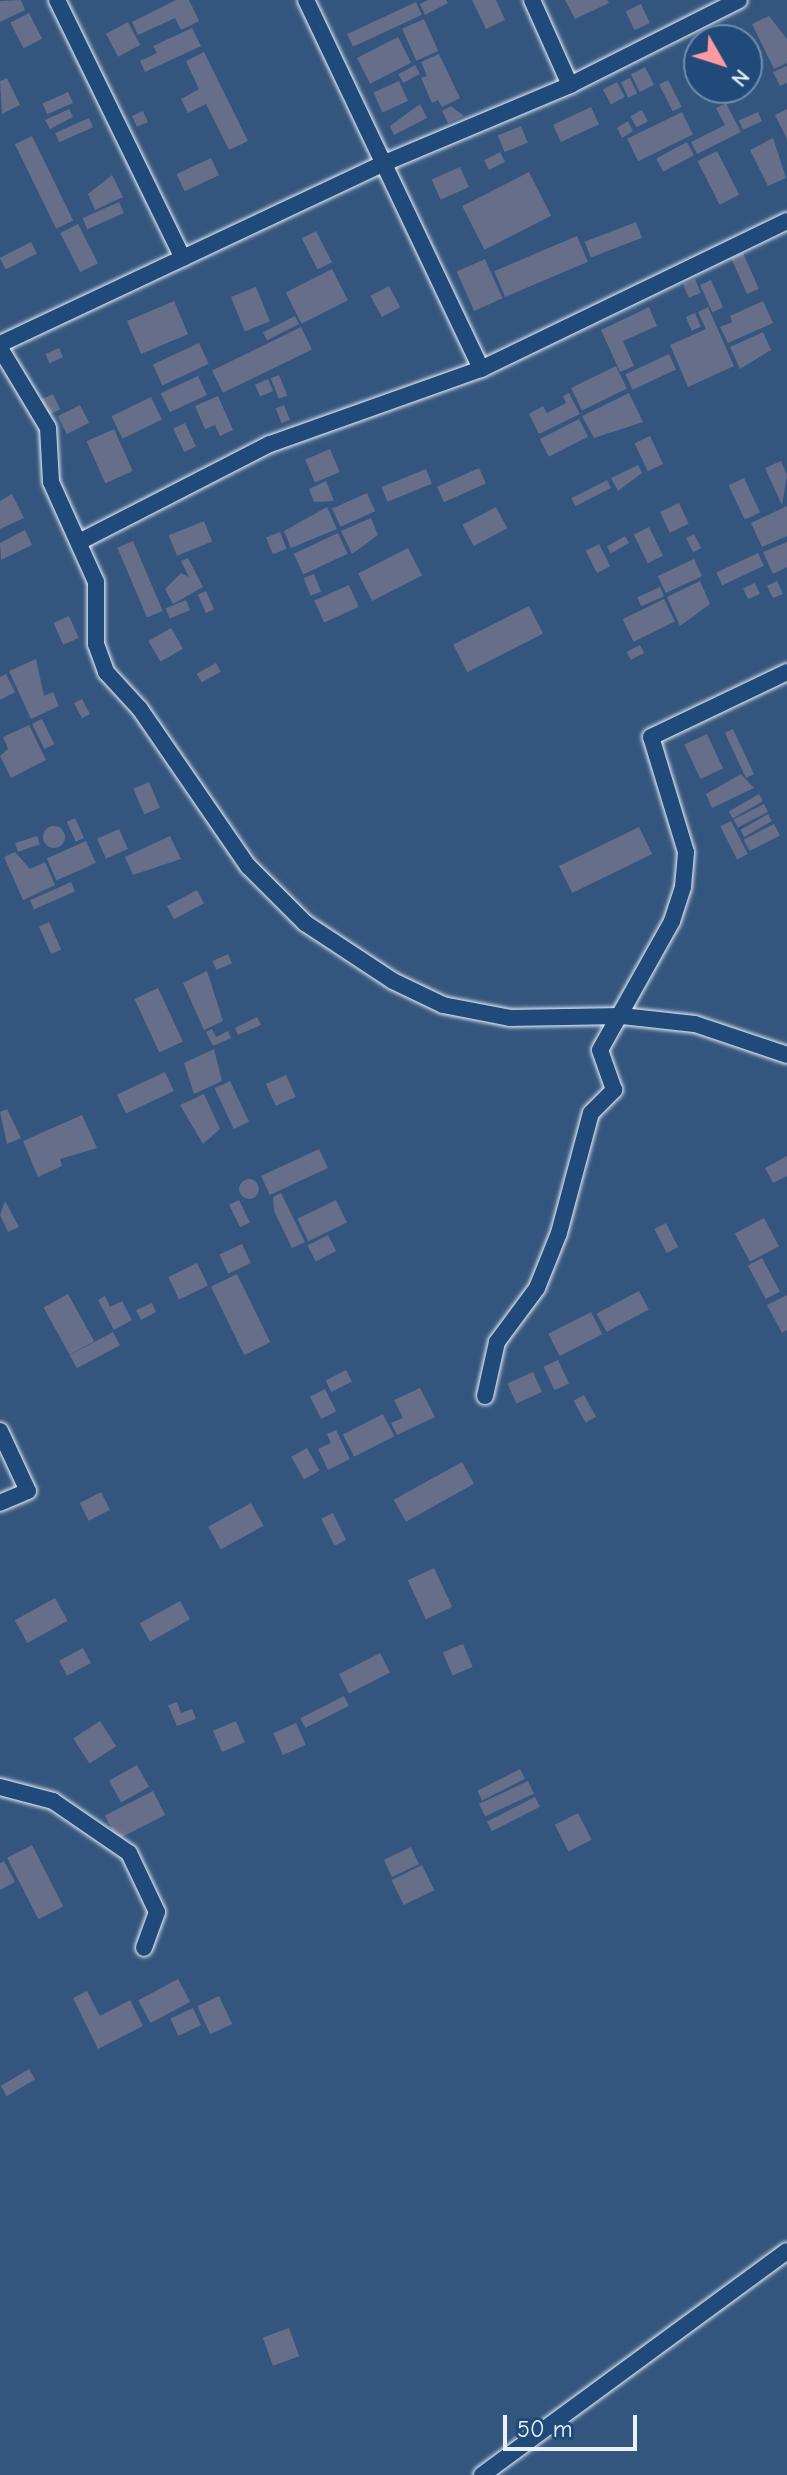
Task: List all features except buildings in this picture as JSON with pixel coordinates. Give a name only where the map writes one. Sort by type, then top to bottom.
[{"type":"street","points":[[57,0],[183,258]]},
{"type":"street","points":[[306,0],[387,162],[481,369]]},
{"type":"street","points":[[532,0],[570,85]]},
{"type":"street","points":[[739,0],[570,85],[387,162],[0,346],[48,428],[51,482],[81,541],[96,582],[96,644],[106,672],[140,709],[248,866],[305,923],[393,981],[443,1005],[510,1018],[622,1016],[695,1024],[787,1055]]},
{"type":"street","points":[[81,541],[270,444],[481,369],[787,221]]},
{"type":"street","points":[[485,1396],[497,1342],[537,1288],[559,1233],[591,1113],[614,1090],[600,1050],[622,1016],[683,887],[686,852],[651,737],[787,672]]},
{"type":"street","points":[[0,1431],[28,1491],[0,1503]]},
{"type":"street","points":[[0,1787],[53,1801],[129,1853],[157,1912],[144,1948]]},
{"type":"street","points":[[482,2475],[787,2251]]}]
